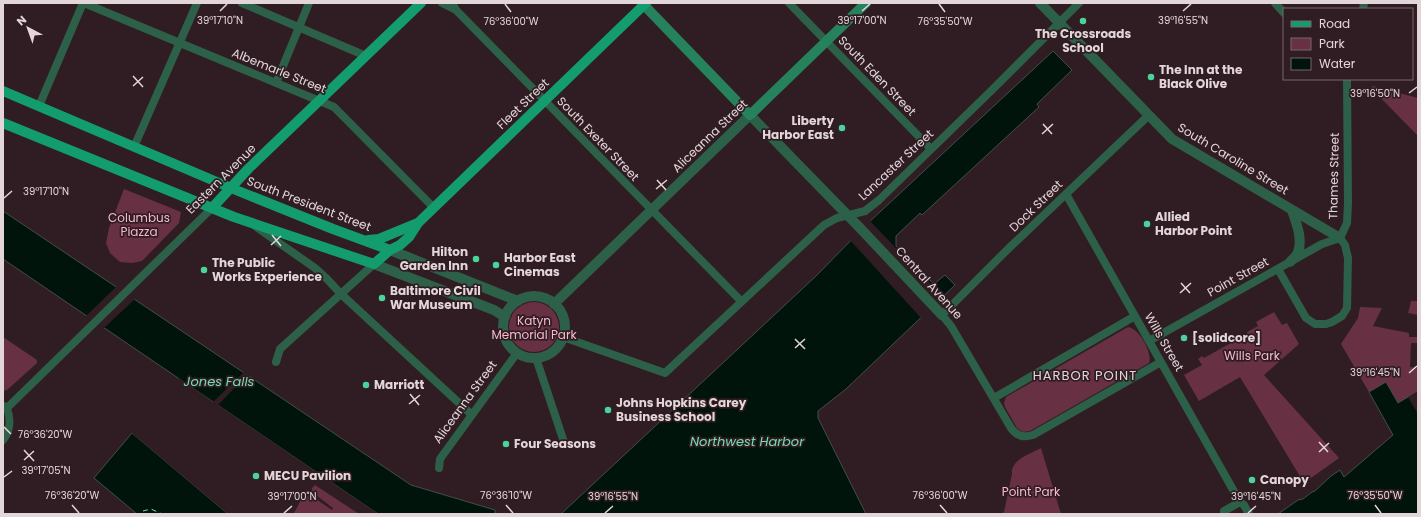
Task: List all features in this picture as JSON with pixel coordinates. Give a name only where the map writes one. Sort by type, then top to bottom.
[{"type":"main road","name":"Eastern Avenue","points":[[212,208],[249,168],[421,3]]},
{"type":"main road","name":"Aliceanna Street","points":[[750,115],[866,3]]},
{"type":"main road","name":"Fleet Street","points":[[374,264],[390,250],[400,245],[409,237],[418,223],[644,4]]},
{"type":"main road","points":[[644,4],[750,115]]},
{"type":"main road","name":"South President Street","points":[[3,91],[231,188],[390,250]]},
{"type":"main road","points":[[3,123],[251,223],[374,264]]},
{"type":"main road","name":"Fleet Street","points":[[361,239],[379,239],[418,223]]},
{"type":"street","name":"Albemarle Street","points":[[84,3],[334,107],[434,208]]},
{"type":"street","points":[[39,106],[84,3]]},
{"type":"street","points":[[134,147],[197,3]]},
{"type":"street","points":[[242,3],[366,56]]},
{"type":"street","points":[[276,83],[309,3]]},
{"type":"street","name":"South Exeter Street","points":[[442,3],[454,7],[741,302]]},
{"type":"street","name":"South Eden Street","points":[[789,3],[931,149]]},
{"type":"street","name":"South Caroline Street","points":[[1040,3],[1172,139],[1340,238]]},
{"type":"street","name":"Lancaster Street","points":[[563,337],[665,373],[824,225],[836,218],[860,213],[870,208],[1079,3]]},
{"type":"street","points":[[1275,3],[1283,12]]},
{"type":"street","name":"Thames Street","points":[[1340,238],[1347,223],[1348,203],[1347,80]]},
{"type":"street","name":"Aliceanna Street","points":[[554,304],[750,115]]},
{"type":"street","name":"Central Avenue","points":[[750,115],[860,228],[952,326],[1011,428],[1020,436],[1033,435],[1161,362]]},
{"type":"street","name":"Dock Street","points":[[939,312],[1149,115]]},
{"type":"street","name":"Wills Street","points":[[1066,194],[1240,502],[1244,505],[1249,514]]},
{"type":"street","name":"Eastern Avenue","points":[[3,440],[10,429],[10,415],[5,407],[212,208]]},
{"type":"street","points":[[1290,262],[1298,252],[1300,243],[1298,229],[1292,210]]},
{"type":"street","points":[[251,223],[327,278],[340,294],[472,415]]},
{"type":"street","points":[[1278,269],[1306,318],[1315,324],[1326,324],[1332,322],[1342,316],[1347,308],[1348,258],[1345,246],[1340,238]]},
{"type":"street","name":"Point Street","points":[[1149,341],[1322,244],[1340,238]]},
{"type":"street","name":"South President Street","points":[[390,250],[518,301]]},
{"type":"street","points":[[374,264],[494,310],[505,317]]},
{"type":"street","name":"Fleet Street","points":[[276,362],[280,349],[374,264]]},
{"type":"street","points":[[537,297],[549,300],[554,304],[560,310],[565,326],[563,337],[557,348],[548,355],[536,358],[523,356],[517,353],[504,336],[503,330],[505,317],[513,305],[524,298],[537,297]]},
{"type":"street","points":[[994,398],[1135,316]]},
{"type":"street","name":"Aliceanna Street","points":[[439,468],[440,459],[517,353]]},
{"type":"street","points":[[536,358],[565,445]]},
{"type":"street","points":[[1224,514],[1224,511],[1240,502]]},
{"type":"green space","points":[[1373,86],[1418,98],[1418,136],[1371,88]]},
{"type":"green space","name":"Columbus Piazza","points":[[124,189],[181,212],[179,223],[142,261],[132,263],[120,262],[110,253],[106,243],[109,228]]},
{"type":"green space","points":[[1411,301],[1418,301],[1418,315],[1408,313]]},
{"type":"green space","name":"Katyn Memorial Park","points":[[534,302],[544,304],[552,309],[557,317],[559,327],[557,337],[552,345],[544,350],[534,352],[524,350],[516,345],[511,337],[509,327],[511,317],[516,309],[524,304]]},
{"type":"green space","points":[[1360,307],[1382,308],[1373,326],[1409,333],[1409,337],[1418,337],[1418,343],[1411,343],[1410,367],[1418,368],[1418,391],[1398,403],[1386,382],[1369,392],[1341,344],[1358,318]]},
{"type":"green space","name":"Wills Park","points":[[1274,312],[1282,325],[1287,323],[1299,344],[1264,375],[1339,458],[1304,483],[1240,377],[1199,401],[1184,375],[1202,365],[1198,359],[1202,356],[1204,358],[1247,334],[1247,332],[1258,326],[1256,322]]},
{"type":"green space","points":[[1128,327],[1132,328],[1141,336],[1149,353],[1149,363],[1030,431],[1023,432],[1017,428],[1005,407],[1004,403],[1006,397]]},
{"type":"green space","points":[[3,337],[37,360],[37,363],[7,390],[3,391]]},
{"type":"green space","name":"Point Park","points":[[1041,448],[1061,514],[1001,514],[1004,512],[1014,465],[1017,461]]},
{"type":"green space","points":[[315,485],[359,514],[293,514],[307,493],[332,510],[333,508],[312,492],[312,488]]},
{"type":"water","name":"Northwest Harbor","points":[[1053,51],[1072,70],[1037,104],[1039,107],[922,215],[920,213],[896,236],[896,246],[934,284],[945,275],[955,285],[846,389],[818,411],[818,418],[866,514],[561,514],[816,276],[867,224]]},
{"type":"water","name":"Jones Falls","points":[[3,211],[411,485],[495,510],[495,514],[378,514],[3,259]]},
{"type":"water","points":[[1386,382],[1398,403],[1418,391],[1418,514],[1278,514],[1298,500],[1303,499],[1315,491],[1340,470],[1344,477],[1393,435],[1369,392]]},
{"type":"water","points":[[132,433],[228,514],[137,514],[94,478]]},
{"type":"pier","points":[[869,220],[943,297],[922,319],[849,239]]},
{"type":"pier","points":[[118,285],[136,298],[103,329],[85,317]]},
{"type":"pier","points":[[245,371],[249,373],[218,405],[378,514],[374,514],[177,380],[179,378],[213,402]]},
{"type":"pier","points":[[1418,391],[1418,414],[1408,397]]},
{"type":"pier","points":[[133,432],[230,514],[228,514],[132,433]]},
{"type":"ferry route","points":[[143,511],[151,509],[162,514]]},
{"type":"place","name":"The Crossroads School","points":[[1083,21]]},
{"type":"place","name":"The Inn at the Black Olive","points":[[1151,77]]},
{"type":"place","name":"Liberty Harbor East","points":[[842,128]]},
{"type":"place","name":"Allied Harbor Point","points":[[1147,224]]},
{"type":"place","name":"Hilton Garden Inn","points":[[476,259]]},
{"type":"place","name":"Harbor East Cinemas","points":[[496,265]]},
{"type":"place","name":"The Public Works Experience","points":[[204,270]]},
{"type":"place","name":"Baltimore Civil War Museum","points":[[382,298]]},
{"type":"place","name":"[solidcore]","points":[[1184,338]]},
{"type":"place","name":"Marriott","points":[[366,385]]},
{"type":"place","name":"Johns Hopkins Carey Business School","points":[[608,410]]},
{"type":"place","name":"Four Seasons","points":[[506,444]]},
{"type":"place","name":"MECU Pavilion","points":[[256,476]]},
{"type":"place","name":"Canopy","points":[[1252,480]]},
{"type":"district","name":"HARBOR POINT","points":[[1085,375]]}]
